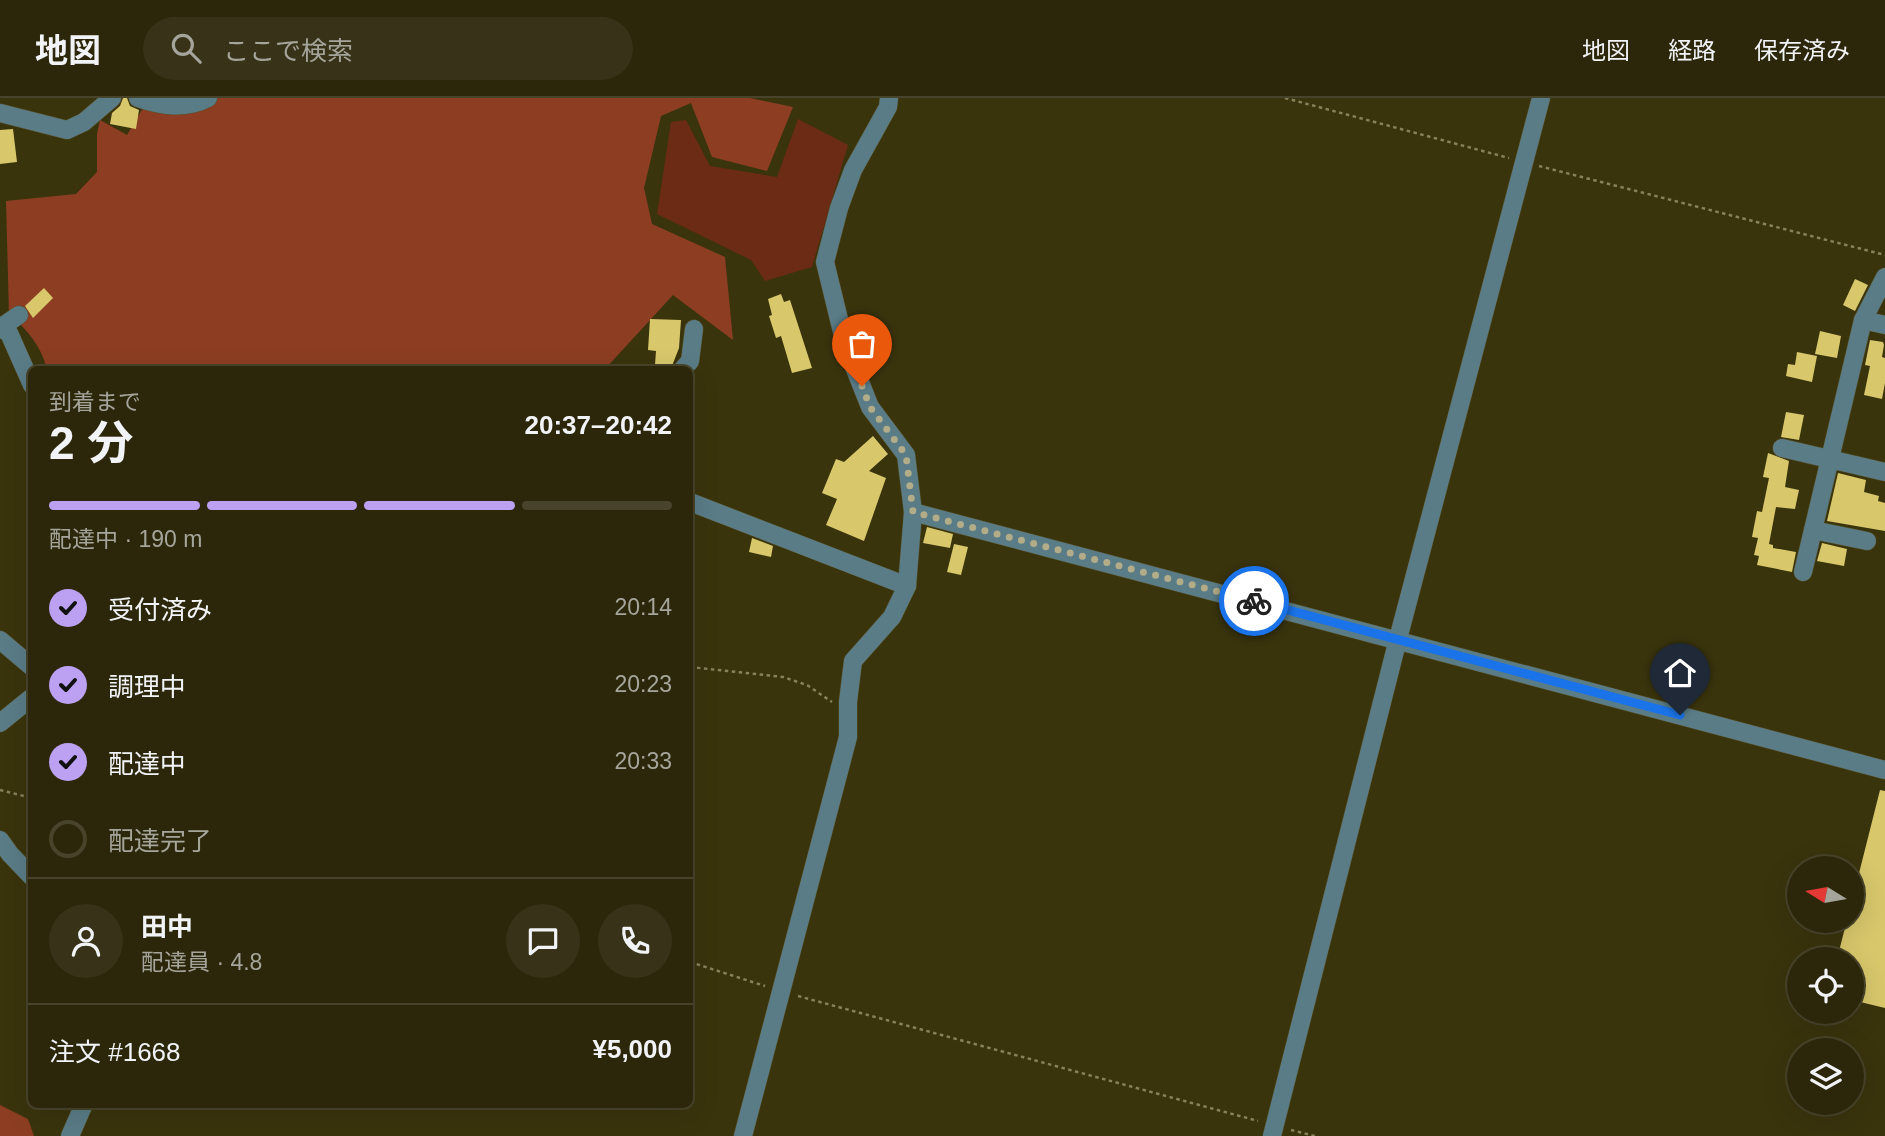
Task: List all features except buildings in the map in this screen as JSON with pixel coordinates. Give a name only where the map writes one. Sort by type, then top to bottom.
[{"type":"street","points":[[0,113],[67,130],[85,122],[112,98]]},
{"type":"street","points":[[138,98],[164,107],[198,103],[208,98]]},
{"type":"street","points":[[743,1136],[848,737],[848,702],[853,661],[892,617],[907,586],[913,512],[906,455],[870,407],[845,344],[825,262],[839,208],[853,170],[888,107],[889,98]]},
{"type":"street","points":[[1273,1131],[1398,639],[1541,98]]},
{"type":"street","points":[[1803,572],[1863,320],[1885,277]]},
{"type":"street","points":[[19,315],[0,328],[9,333],[28,376]]},
{"type":"street","points":[[1863,320],[1885,325]]},
{"type":"street","points":[[686,366],[690,362],[694,329]]},
{"type":"street","points":[[1782,449],[1885,472]]},
{"type":"street","points":[[693,503],[907,586]]},
{"type":"street","points":[[913,512],[1885,770]]},
{"type":"street","points":[[1813,530],[1867,541]]},
{"type":"street","points":[[0,640],[28,664]]},
{"type":"street","points":[[0,723],[28,700]]},
{"type":"street","points":[[0,840],[28,873]]},
{"type":"street","points":[[70,1136],[81,1108]]},
{"type":"path","points":[[1285,98],[1885,255]]},
{"type":"path","points":[[693,667],[783,677],[807,685],[833,702],[848,720]]},
{"type":"path","points":[[0,790],[28,797]]},
{"type":"path","points":[[693,962],[781,992],[1273,1131],[1315,1136]]},
{"type":"shaded area","points":[[149,98],[750,98],[793,107],[767,171],[712,157],[691,103],[661,116],[644,188],[652,224],[725,257],[733,340],[673,295],[608,366],[46,366],[32,338],[9,314],[6,201],[76,194],[97,172],[97,134],[100,120],[127,135]]},
{"type":"shaded area","points":[[798,119],[848,145],[812,267],[765,281],[751,260],[657,214],[671,122],[686,120],[710,166],[777,177]]},
{"type":"shaded area","points":[[0,1105],[28,1119],[34,1136],[0,1136]]},
{"type":"way so far","points":[[862,386],[870,407],[906,455],[913,512],[1254,601]]},
{"type":"route","points":[[1254,601],[1680,715]]}]
